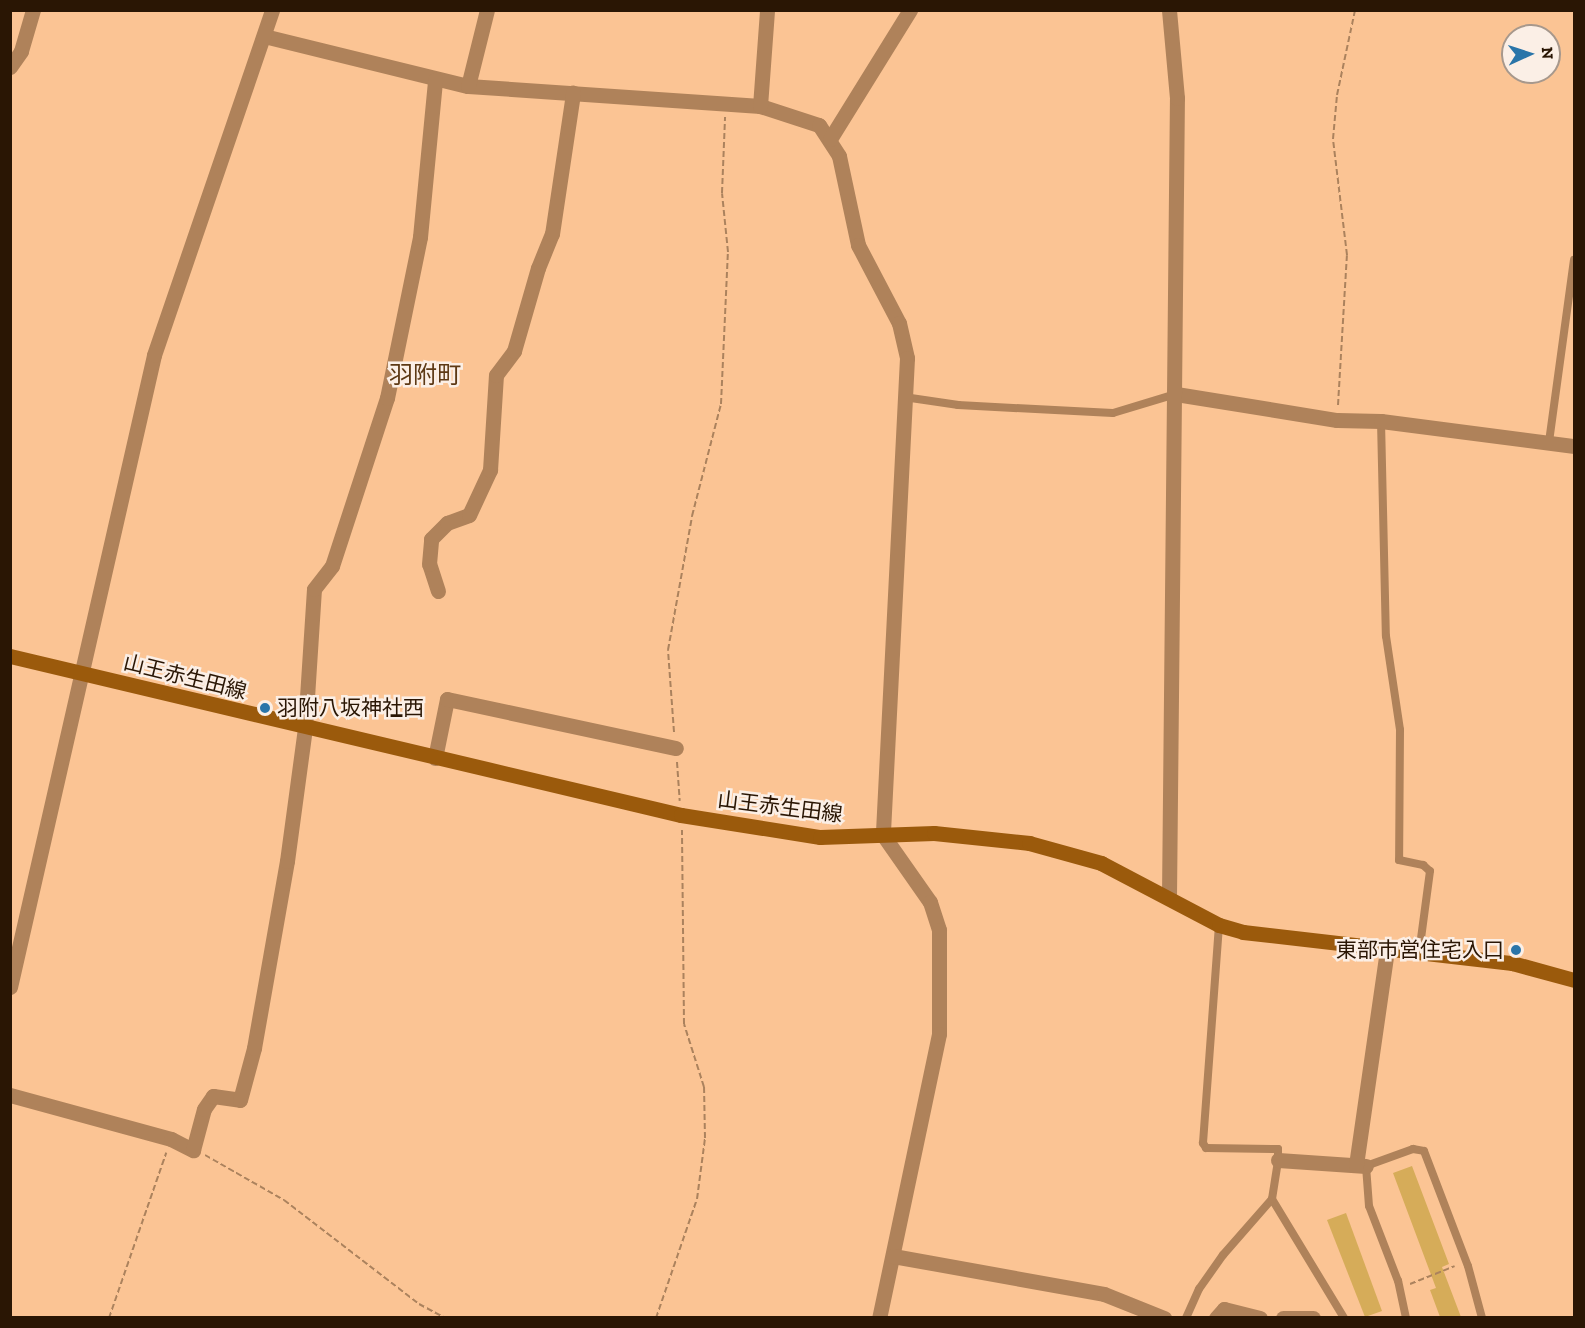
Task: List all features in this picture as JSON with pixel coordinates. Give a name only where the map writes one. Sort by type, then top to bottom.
[{"type":"main road","name":"山王赤生田線","points":[[10,656],[305,728],[681,815],[820,837],[982,836],[1029,843],[1101,863],[1219,925],[1271,938],[1512,963],[1575,980]]},
{"type":"street","points":[[10,67],[21,51],[33,10]]},
{"type":"street","points":[[10,987],[154,356],[272,10]]},
{"type":"street","points":[[468,86],[487,10]]},
{"type":"street","points":[[760,105],[767,10]]},
{"type":"street","points":[[830,139],[910,10]]},
{"type":"street","points":[[1169,10],[1177,98],[1176,394],[1169,897]]},
{"type":"street","points":[[264,36],[435,80],[468,86],[760,105],[819,125],[830,139],[838,156],[858,245],[898,323],[907,358],[884,835],[930,902],[939,930],[939,1034],[879,1317]]},
{"type":"street","points":[[10,1095],[171,1138],[193,1150],[204,1109],[213,1096],[240,1100],[254,1048],[287,861],[305,728],[314,589],[332,566],[387,398],[420,237],[435,80]]},
{"type":"street","points":[[438,591],[429,564],[431,540],[447,523],[469,515],[490,470],[496,375],[514,351],[538,268],[552,234],[573,93]]},
{"type":"street","points":[[1176,394],[1337,420],[1381,421],[1575,446]]},
{"type":"street","points":[[435,758],[447,699],[676,748]]},
{"type":"street","points":[[1278,1160],[1361,1166],[1387,949]]},
{"type":"street","points":[[893,1256],[1104,1294],[1164,1317]]},
{"type":"street","points":[[1216,1317],[1224,1310],[1260,1317]]},
{"type":"street","points":[[1283,1317],[1313,1317]]},
{"type":"lane","points":[[1549,442],[1575,260]]},
{"type":"lane","points":[[904,397],[958,405],[1113,413],[1176,394]]},
{"type":"lane","points":[[1381,421],[1387,654],[1400,730],[1399,860],[1423,865],[1430,878],[1419,953]]},
{"type":"lane","points":[[1186,1317],[1199,1289],[1223,1256],[1272,1199],[1278,1160],[1278,1149],[1206,1148],[1203,1143],[1219,925]]},
{"type":"lane","points":[[1406,1317],[1399,1287],[1369,1206],[1361,1166],[1413,1149],[1424,1151],[1466,1262],[1482,1317]]},
{"type":"lane","points":[[1272,1199],[1344,1317]]},
{"type":"path","points":[[1337,420],[1347,255],[1333,139],[1355,10]]},
{"type":"path","points":[[656,1317],[697,1199],[705,1138],[704,1088],[684,1024],[681,815],[668,650],[692,516],[720,404],[728,252],[722,193],[725,104]]},
{"type":"path","points":[[109,1317],[171,1138]]},
{"type":"path","points":[[193,1150],[284,1200],[419,1304],[445,1317]]},
{"type":"path","points":[[1399,1287],[1466,1262]]},
{"type":"building","points":[[1412,1166],[1449,1264],[1442,1267],[1461,1317],[1440,1317],[1430,1290],[1436,1288],[1393,1173]]},
{"type":"building","points":[[1346,1213],[1382,1311],[1365,1317],[1327,1220]]},
{"type":"place","name":"羽附八坂神社西","points":[[265,708]]},
{"type":"place","name":"東部市営住宅入口","points":[[1516,950]]},
{"type":"district","name":"羽附町","points":[[425,375]]}]
